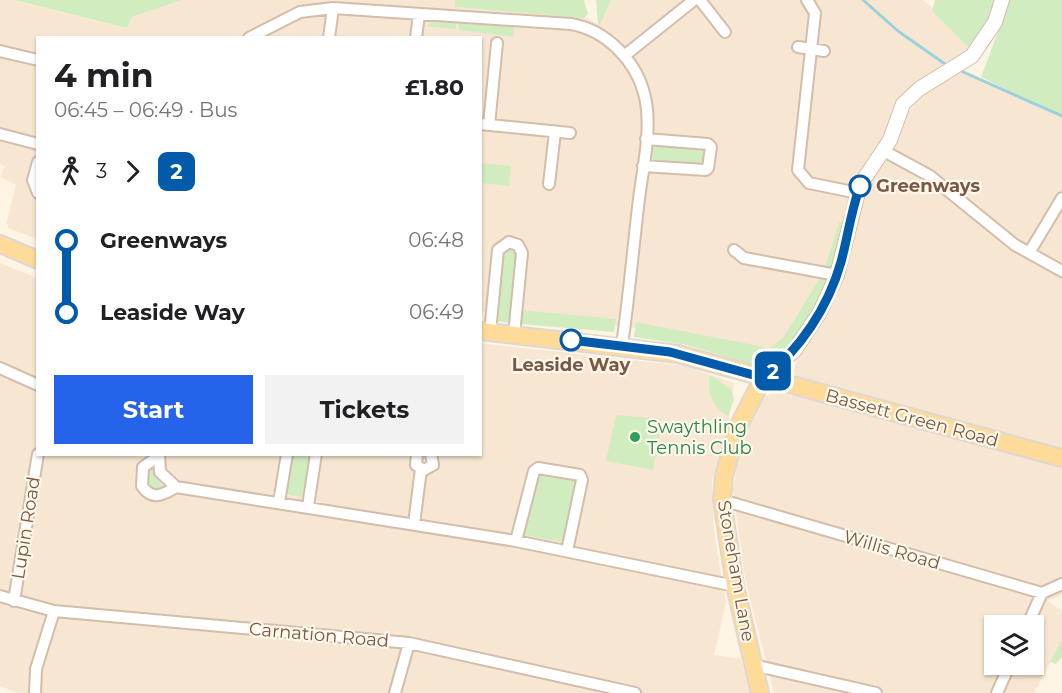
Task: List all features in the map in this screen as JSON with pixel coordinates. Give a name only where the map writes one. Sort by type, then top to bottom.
[{"type":"main road","points":[[0,244],[36,259]]},
{"type":"main road","name":"Bassett Green Road","points":[[485,332],[622,345],[678,354],[1062,458]]},
{"type":"main road","name":"Stoneham Lane","points":[[760,693],[735,586],[722,500],[724,476],[736,431],[764,378]]},
{"type":"street","points":[[624,56],[694,0]]},
{"type":"street","points":[[700,0],[725,32]]},
{"type":"street","points":[[807,0],[815,13],[798,170],[809,183],[858,193]]},
{"type":"street","name":"Stoneham Lane","points":[[764,378],[794,351],[820,312],[837,275],[858,193],[866,176],[884,151],[903,104],[919,89],[972,56],[992,28],[1002,0]]},
{"type":"street","points":[[329,36],[333,9]]},
{"type":"street","points":[[253,36],[300,12],[333,9],[576,25],[602,36],[624,56],[635,70],[644,92],[646,139],[622,345]]},
{"type":"street","points":[[416,36],[419,14]]},
{"type":"street","points":[[497,43],[484,124],[570,133]]},
{"type":"street","points":[[798,47],[824,51]]},
{"type":"street","points":[[0,51],[36,60]]},
{"type":"street","points":[[549,184],[555,132]]},
{"type":"street","points":[[0,134],[36,143]]},
{"type":"street","points":[[643,166],[706,170],[711,147],[708,144],[646,139]]},
{"type":"street","points":[[884,151],[930,176],[1029,253],[1062,271]]},
{"type":"street","points":[[36,169],[33,180],[36,188]]},
{"type":"street","points":[[1029,253],[1062,198]]},
{"type":"street","name":"Bassett Green Road","points":[[485,332],[498,250],[509,242],[518,245],[522,253],[514,335]]},
{"type":"street","points":[[734,250],[744,258],[837,275]]},
{"type":"street","points":[[0,368],[36,384]]},
{"type":"street","name":"Lupin Road","points":[[14,601],[38,456]]},
{"type":"street","points":[[158,456],[143,467],[141,486],[152,495],[160,496],[176,487]]},
{"type":"street","points":[[159,456],[160,472],[176,487],[516,541],[735,586]]},
{"type":"street","points":[[279,502],[287,456]]},
{"type":"street","points":[[308,507],[316,456]]},
{"type":"street","points":[[414,524],[421,469],[415,460],[416,456]]},
{"type":"street","points":[[421,469],[429,469],[433,465],[432,456]]},
{"type":"street","points":[[516,541],[534,471],[538,468],[580,475],[582,480],[567,551]]},
{"type":"street","name":"Willis Road","points":[[722,500],[1042,593]]},
{"type":"street","points":[[1033,615],[1042,593],[1062,584]]},
{"type":"street","name":"Carnation Road","points":[[0,596],[54,611],[409,643],[634,693]]},
{"type":"street","points":[[35,693],[36,669],[54,611]]},
{"type":"street","points":[[395,693],[409,643]]},
{"type":"street","points":[[753,664],[876,693]]},
{"type":"street","points":[[997,693],[1005,675]]},
{"type":"shaded area","points":[[0,0],[15,0],[127,28],[132,17],[182,0],[455,0],[455,7],[585,17],[600,25],[611,0],[923,0],[975,43],[957,61],[924,79],[885,138],[847,213],[829,271],[775,354],[645,329],[482,311],[482,36],[36,36],[36,239],[8,228],[7,221],[16,185],[0,177],[5,166],[0,164]]},
{"type":"shaded area","points":[[962,69],[1062,117],[1062,450],[796,377],[793,370],[841,283],[870,182],[896,143],[905,115],[925,94]]},
{"type":"shaded area","points":[[0,263],[36,278],[36,456],[482,456],[482,343],[684,366],[734,383],[728,426],[712,481],[714,533],[726,602],[714,655],[741,659],[751,693],[17,693],[0,686]]},
{"type":"shaded area","points":[[773,392],[833,404],[1062,468],[1062,595],[1048,601],[1062,611],[1062,640],[1044,674],[1044,615],[984,615],[984,675],[1044,675],[1034,693],[774,693],[745,578],[733,490],[740,444],[760,400]]},
{"type":"green space","points":[[15,0],[182,0],[132,17],[127,28]]},
{"type":"green space","points":[[455,0],[584,0],[588,14],[584,18],[455,7]]},
{"type":"green space","points":[[596,0],[611,0],[600,25],[598,24]]},
{"type":"green space","points":[[935,0],[998,0],[994,17],[969,48],[932,11]]},
{"type":"green space","points":[[1010,0],[1062,0],[1062,117],[981,77]]},
{"type":"green space","points":[[433,22],[456,23],[456,29],[425,26]]},
{"type":"green space","points":[[459,23],[514,27],[513,37],[459,30]]},
{"type":"green space","points":[[653,144],[706,149],[706,163],[702,165],[652,161]]},
{"type":"green space","points":[[482,163],[511,166],[509,186],[482,183]]},
{"type":"green space","points":[[839,222],[847,223],[834,269],[825,268]]},
{"type":"green space","points":[[506,248],[518,251],[512,323],[495,321],[502,252]]},
{"type":"green space","points":[[822,275],[833,277],[811,317],[792,345],[770,363],[757,366],[687,345],[634,337],[636,322],[769,348],[783,338]]},
{"type":"green space","points":[[521,310],[616,319],[614,332],[520,324]]},
{"type":"green space","points":[[710,375],[731,389],[734,400],[728,416],[718,408],[712,398],[709,387]]},
{"type":"green space","name":"Swaythling Tennis Club","points":[[616,415],[662,419],[653,470],[606,461]]},
{"type":"green space","points":[[290,456],[311,456],[302,497],[285,494]]},
{"type":"green space","points":[[152,464],[156,477],[165,490],[149,489],[144,477],[148,465]]},
{"type":"green space","points":[[539,472],[578,481],[563,542],[524,535]]},
{"type":"green space","points":[[1062,640],[1062,657],[1056,664],[1050,662]]},
{"type":"waterway","points":[[863,0],[898,31],[945,64]]},
{"type":"waterway","points":[[963,72],[1062,116]]},
{"type":"bus line","name":"2","points":[[571,340],[670,352],[764,378],[794,351],[820,312],[837,275],[860,186]]},
{"type":"place","name":"Greenways","points":[[860,186]]},
{"type":"place","name":"Leaside Way","points":[[571,340]]},
{"type":"place","name":"Swaythling Tennis Club","points":[[635,437]]}]
